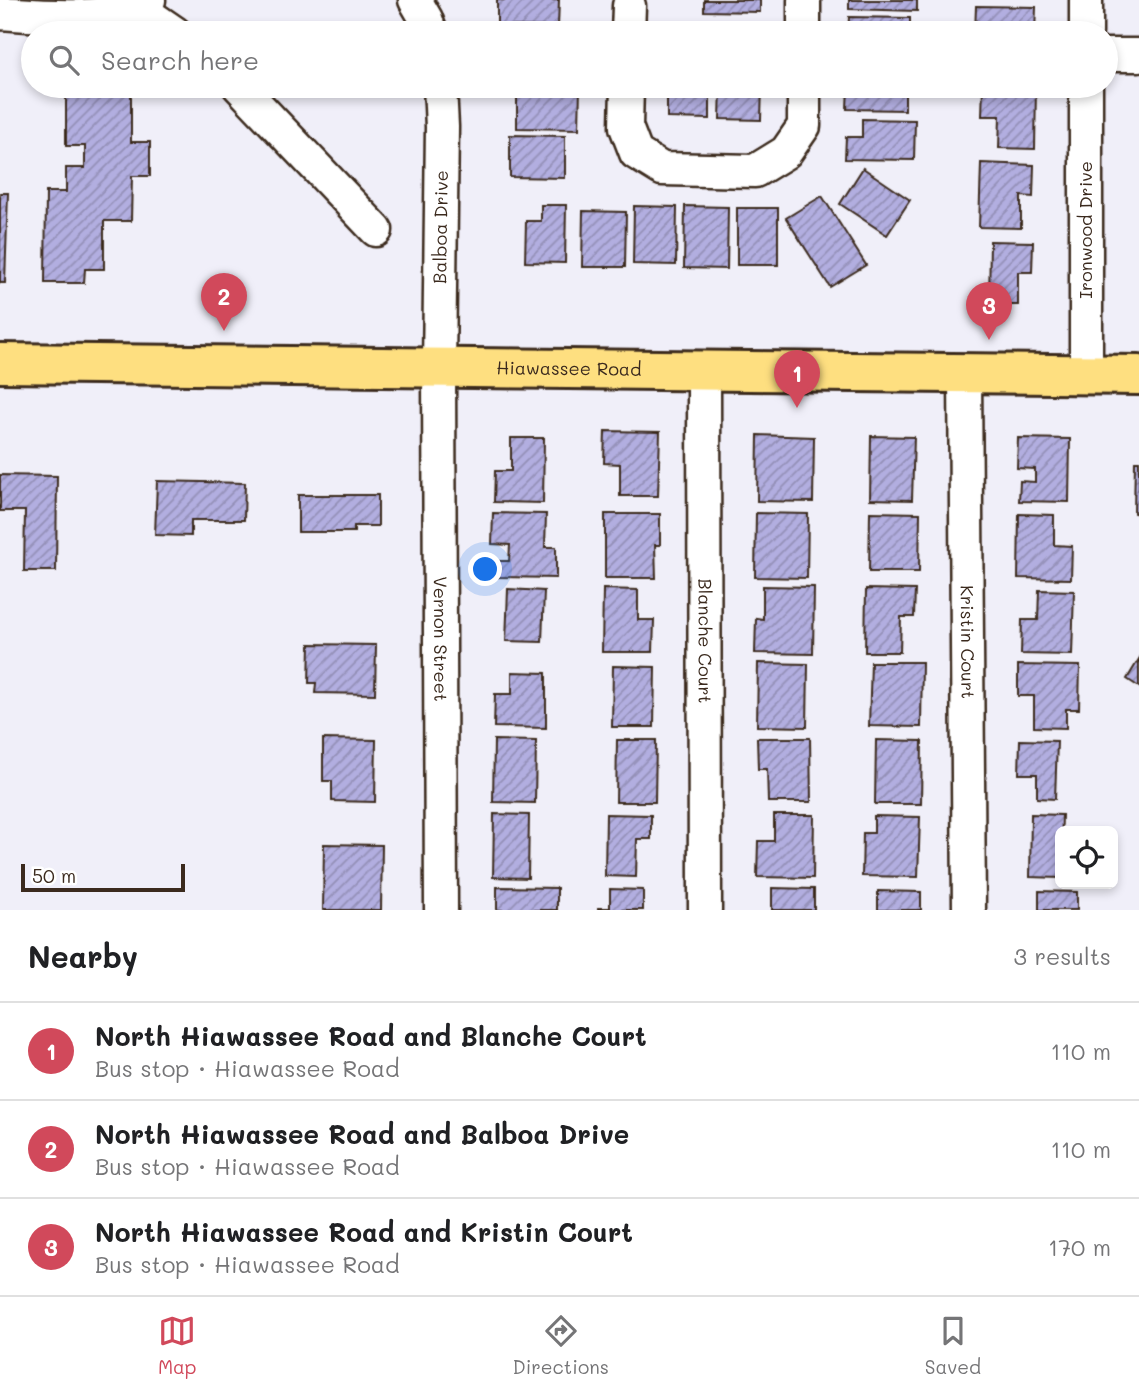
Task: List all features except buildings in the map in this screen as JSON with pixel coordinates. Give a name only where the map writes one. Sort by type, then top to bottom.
[{"type":"main road","name":"Hiawassee Road","points":[[0,363],[1139,375]]},
{"type":"street","points":[[415,0],[427,21]]},
{"type":"street","points":[[804,0],[804,21]]},
{"type":"street","points":[[1086,0],[1086,21]]},
{"type":"street","points":[[0,13],[93,15],[143,4],[162,21]]},
{"type":"street","points":[[1118,55],[1139,55]]},
{"type":"street","points":[[250,98],[376,230]]},
{"type":"street","name":"Balboa Drive","points":[[439,368],[441,98]]},
{"type":"street","points":[[626,98],[625,127],[636,153],[662,169],[755,171],[786,152],[804,126],[804,98]]},
{"type":"street","name":"Ironwood Drive","points":[[1086,98],[1086,375]]},
{"type":"street","name":"Vernon Street","points":[[439,368],[441,910]]},
{"type":"street","name":"Blanche Court","points":[[704,371],[705,910]]},
{"type":"street","name":"Kristin Court","points":[[965,374],[969,910]]},
{"type":"place","name":"North Hiawassee Road and Balboa Drive","points":[[224,331]]},
{"type":"place","name":"North Hiawassee Road and Kristin Court","points":[[989,340]]},
{"type":"place","name":"North Hiawassee Road and Blanche Court","points":[[797,408]]}]
